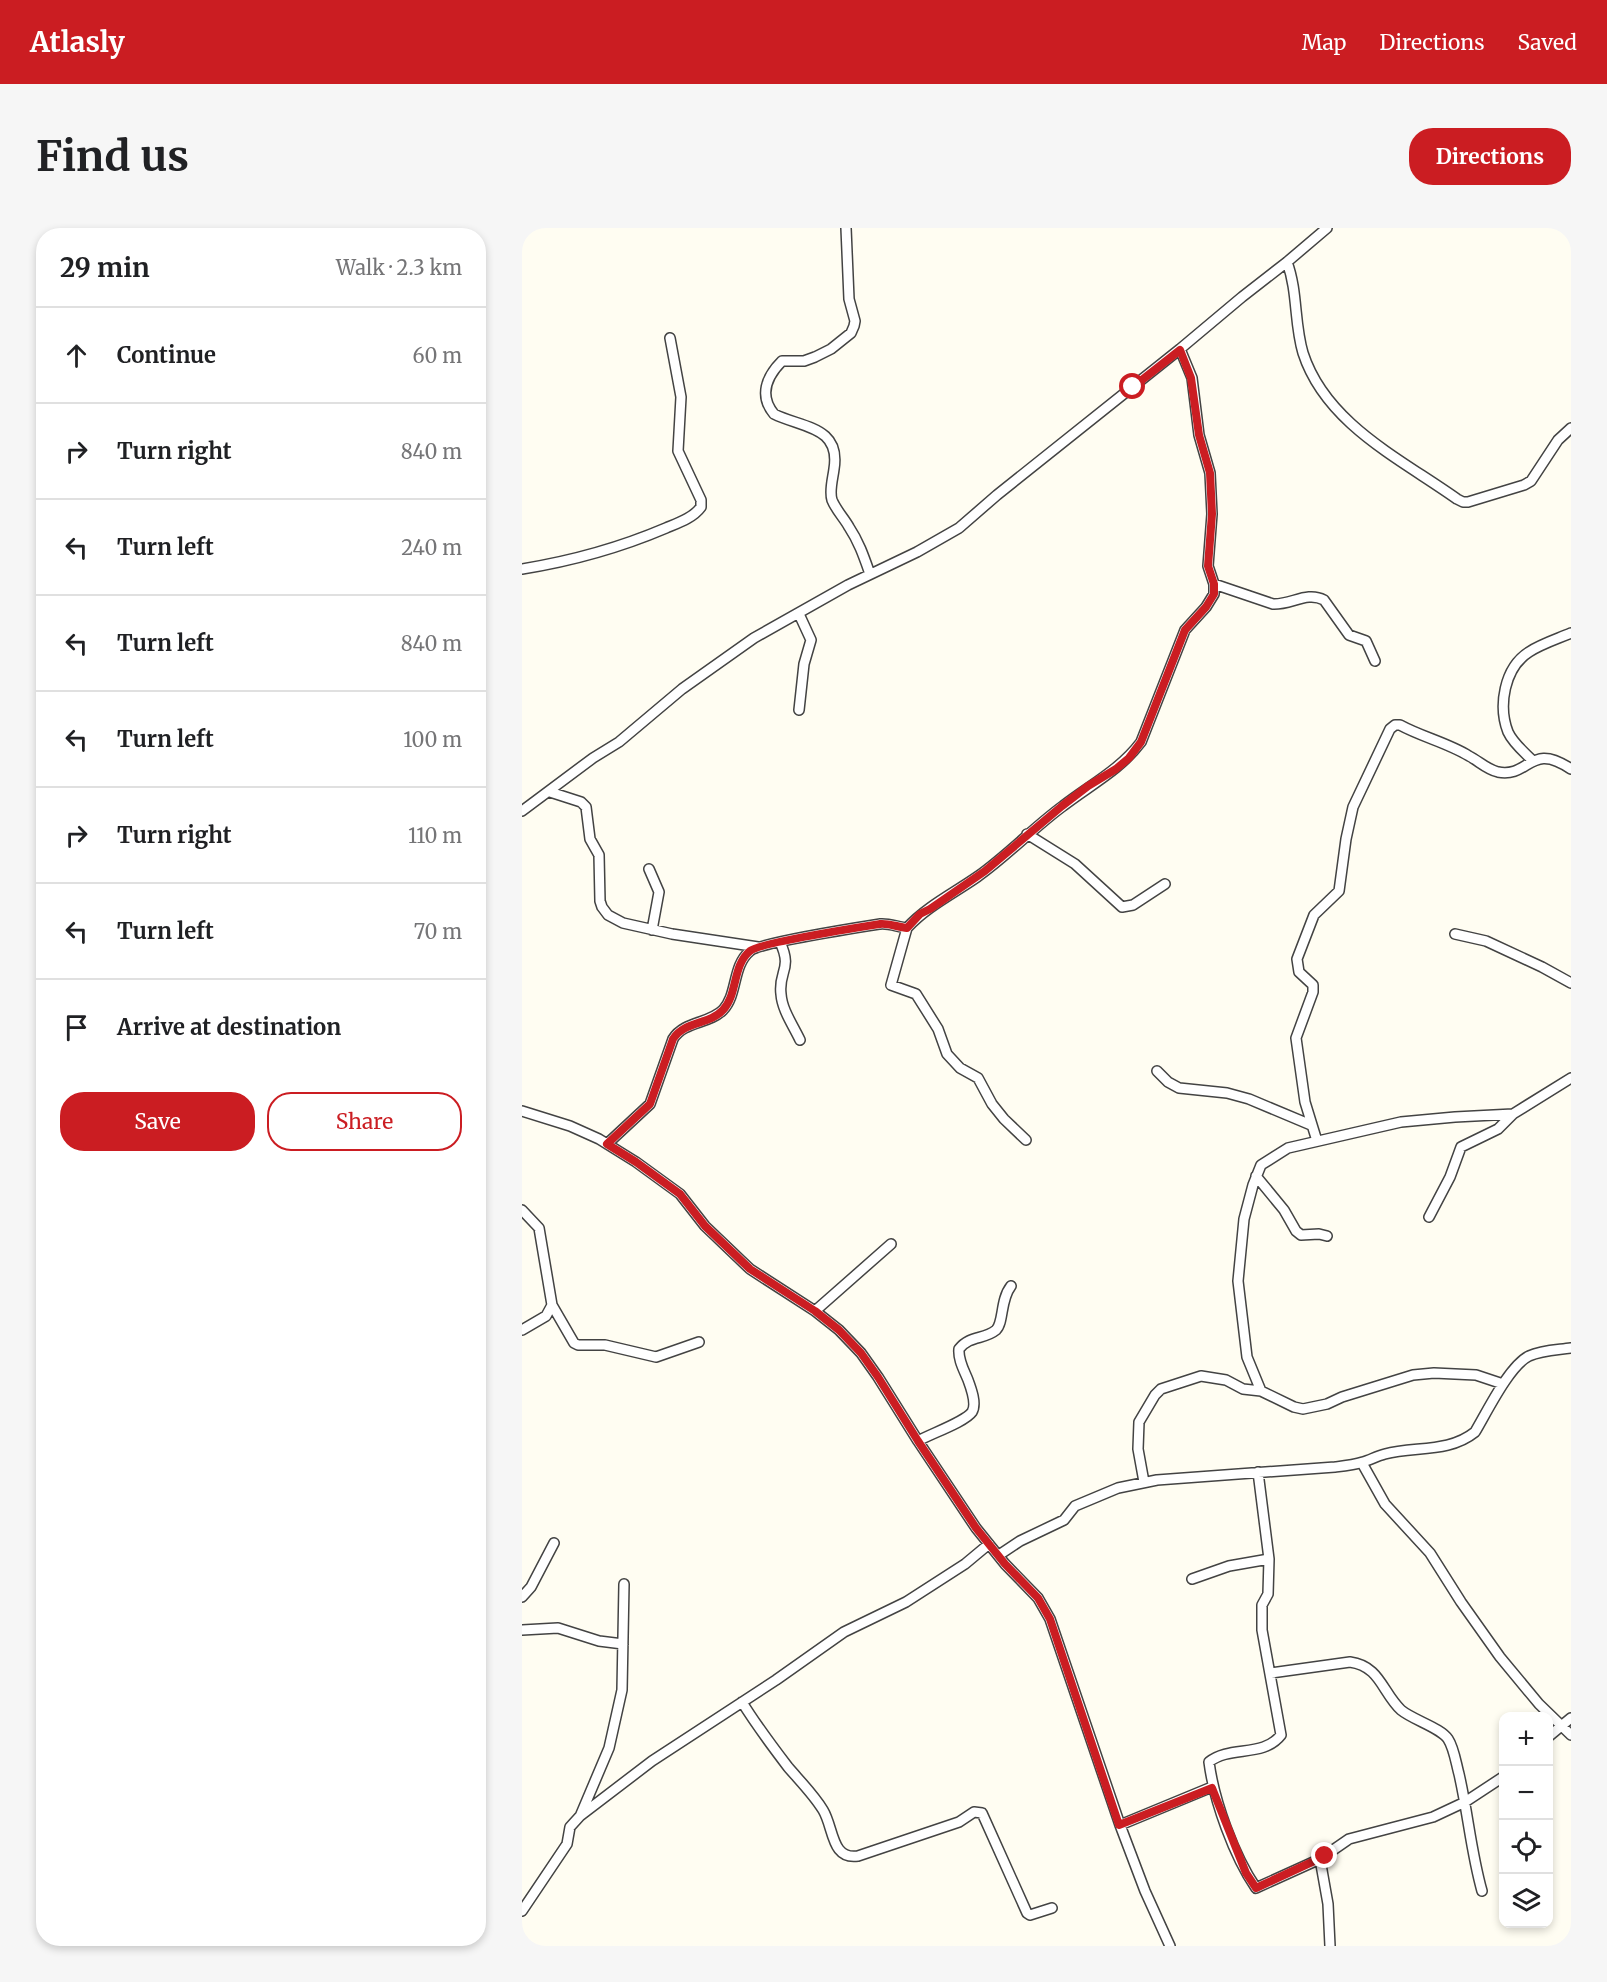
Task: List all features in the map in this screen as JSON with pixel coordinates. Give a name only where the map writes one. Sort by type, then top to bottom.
[{"type":"street","points":[[846,228],[849,299],[855,321],[851,333],[831,349],[815,357],[804,361],[782,361],[768,380],[765,393],[766,402],[774,414],[783,419],[803,423],[832,442],[835,449],[835,462],[831,498],[857,540],[870,574]]},
{"type":"street","points":[[522,811],[593,758],[619,742],[682,689],[738,649],[870,574],[917,552],[959,528],[1327,228]]},
{"type":"street","points":[[1287,262],[1295,286],[1297,322],[1307,365],[1335,409],[1373,441],[1457,499],[1468,502],[1524,485],[1538,473],[1558,440],[1571,428]]},
{"type":"street","points":[[522,569],[561,562],[636,541],[684,520],[701,507],[701,500],[678,451],[681,397],[670,338]]},
{"type":"street","points":[[1026,1140],[992,1104],[978,1078],[960,1068],[947,1054],[938,1029],[916,994],[891,985],[907,928],[920,914],[985,871],[1027,834],[1088,786],[1129,758],[1141,742],[1182,637],[1193,620],[1211,601],[1214,584],[1208,566],[1212,514],[1210,473],[1199,435],[1191,378],[1180,350]]},
{"type":"street","points":[[1214,584],[1281,604],[1307,597],[1319,597],[1324,600],[1349,635],[1366,641],[1375,661]]},
{"type":"street","points":[[799,614],[811,640],[804,664],[800,710]]},
{"type":"street","points":[[1532,760],[1509,734],[1504,718],[1507,681],[1513,668],[1528,652],[1571,633]]},
{"type":"street","points":[[1317,1141],[1311,1125],[1299,1067],[1296,1038],[1313,992],[1313,985],[1299,972],[1297,959],[1314,915],[1338,893],[1353,807],[1390,729],[1395,725],[1400,725],[1469,756],[1484,767],[1496,771],[1508,773],[1540,758],[1553,758],[1571,770]]},
{"type":"street","points":[[550,792],[581,802],[586,807],[590,839],[599,855],[602,907],[608,915],[623,923],[652,930],[758,947]]},
{"type":"street","points":[[1027,834],[1075,864],[1122,907],[1133,906],[1165,884]]},
{"type":"street","points":[[650,869],[659,892],[652,930]]},
{"type":"street","points":[[607,1144],[650,1104],[677,1032],[714,1017],[723,1010],[731,995],[739,968],[750,951],[780,942],[882,924],[907,928]]},
{"type":"street","points":[[1455,934],[1486,941],[1571,983]]},
{"type":"street","points":[[780,942],[787,962],[781,984],[781,996],[800,1040]]},
{"type":"street","points":[[1157,1071],[1179,1089],[1227,1093],[1249,1099],[1311,1125]]},
{"type":"street","points":[[1429,1217],[1450,1177],[1461,1147],[1498,1129],[1513,1114],[1571,1077]]},
{"type":"street","points":[[522,1112],[570,1126],[607,1144],[636,1162],[680,1194],[705,1226],[750,1269],[815,1311],[839,1330],[861,1353],[976,1528],[1038,1598],[1050,1619],[1119,1825],[1145,1892],[1170,1946]]},
{"type":"street","points":[[1261,1391],[1247,1357],[1238,1281],[1244,1219],[1261,1165],[1288,1148],[1401,1122],[1513,1114]]},
{"type":"street","points":[[1256,1176],[1284,1210],[1296,1231],[1301,1235],[1327,1236]]},
{"type":"street","points":[[522,1210],[539,1228],[552,1305],[574,1343],[605,1345],[656,1357],[699,1342]]},
{"type":"street","points":[[815,1311],[891,1244]]},
{"type":"street","points":[[918,1441],[960,1421],[972,1412],[974,1406],[972,1391],[958,1356],[959,1349],[969,1340],[994,1331],[998,1327],[1003,1300],[1011,1286]]},
{"type":"street","points":[[522,1330],[546,1316],[552,1305]]},
{"type":"street","points":[[999,1556],[1020,1541],[1064,1520],[1075,1506],[1118,1488],[1144,1482],[1335,1467],[1362,1463],[1385,1454],[1435,1448],[1468,1437],[1475,1432],[1503,1384],[1526,1357],[1539,1352],[1571,1348]]},
{"type":"street","points":[[1144,1482],[1138,1449],[1139,1422],[1161,1389],[1201,1376],[1236,1384],[1242,1389],[1261,1391],[1303,1409],[1327,1404],[1342,1397],[1413,1375],[1434,1373],[1476,1375],[1503,1384]]},
{"type":"street","points":[[1362,1463],[1386,1504],[1430,1553],[1500,1657],[1571,1735]]},
{"type":"street","points":[[1258,1472],[1269,1559],[1268,1594],[1263,1601],[1262,1630],[1281,1735],[1275,1743],[1265,1747],[1217,1756],[1209,1762],[1212,1788],[1246,1873],[1256,1888],[1320,1859],[1349,1839],[1433,1817],[1466,1802],[1499,1780]]},
{"type":"street","points":[[522,1597],[531,1587],[554,1544]]},
{"type":"street","points":[[522,1911],[567,1844],[570,1827],[580,1816],[652,1761],[844,1632],[884,1614],[928,1588],[965,1564],[989,1544]]},
{"type":"street","points":[[1192,1580],[1229,1566],[1269,1559]]},
{"type":"street","points":[[580,1816],[602,1767],[614,1731],[622,1690],[624,1584]]},
{"type":"street","points":[[522,1630],[558,1628],[599,1641],[623,1644]]},
{"type":"street","points":[[1271,1673],[1350,1662],[1362,1664],[1372,1670],[1401,1710],[1448,1738],[1466,1802],[1474,1862],[1482,1891]]},
{"type":"street","points":[[742,1702],[824,1811],[837,1848],[842,1855],[858,1856],[959,1822],[974,1812],[982,1813],[1027,1913],[1030,1915],[1052,1908]]},
{"type":"street","points":[[1553,1732],[1571,1718]]},
{"type":"street","points":[[1119,1825],[1212,1788]]},
{"type":"street","points":[[1320,1859],[1328,1904],[1330,1946]]},
{"type":"route","points":[[1133,387],[1180,350],[1189,369],[1196,421],[1212,488],[1208,566],[1214,584],[1214,594],[1211,601],[1185,630],[1162,683],[1149,726],[1141,742],[1129,758],[1116,769],[1088,786],[1027,834],[985,871],[920,914],[907,928],[882,924],[768,944],[750,951],[739,968],[728,1004],[714,1017],[677,1032],[650,1104],[607,1144],[680,1194],[705,1226],[750,1269],[815,1311],[839,1330],[861,1353],[976,1528],[1005,1564],[1038,1598],[1050,1619],[1066,1661],[1119,1825],[1212,1788],[1246,1873],[1256,1888],[1325,1856]]}]
